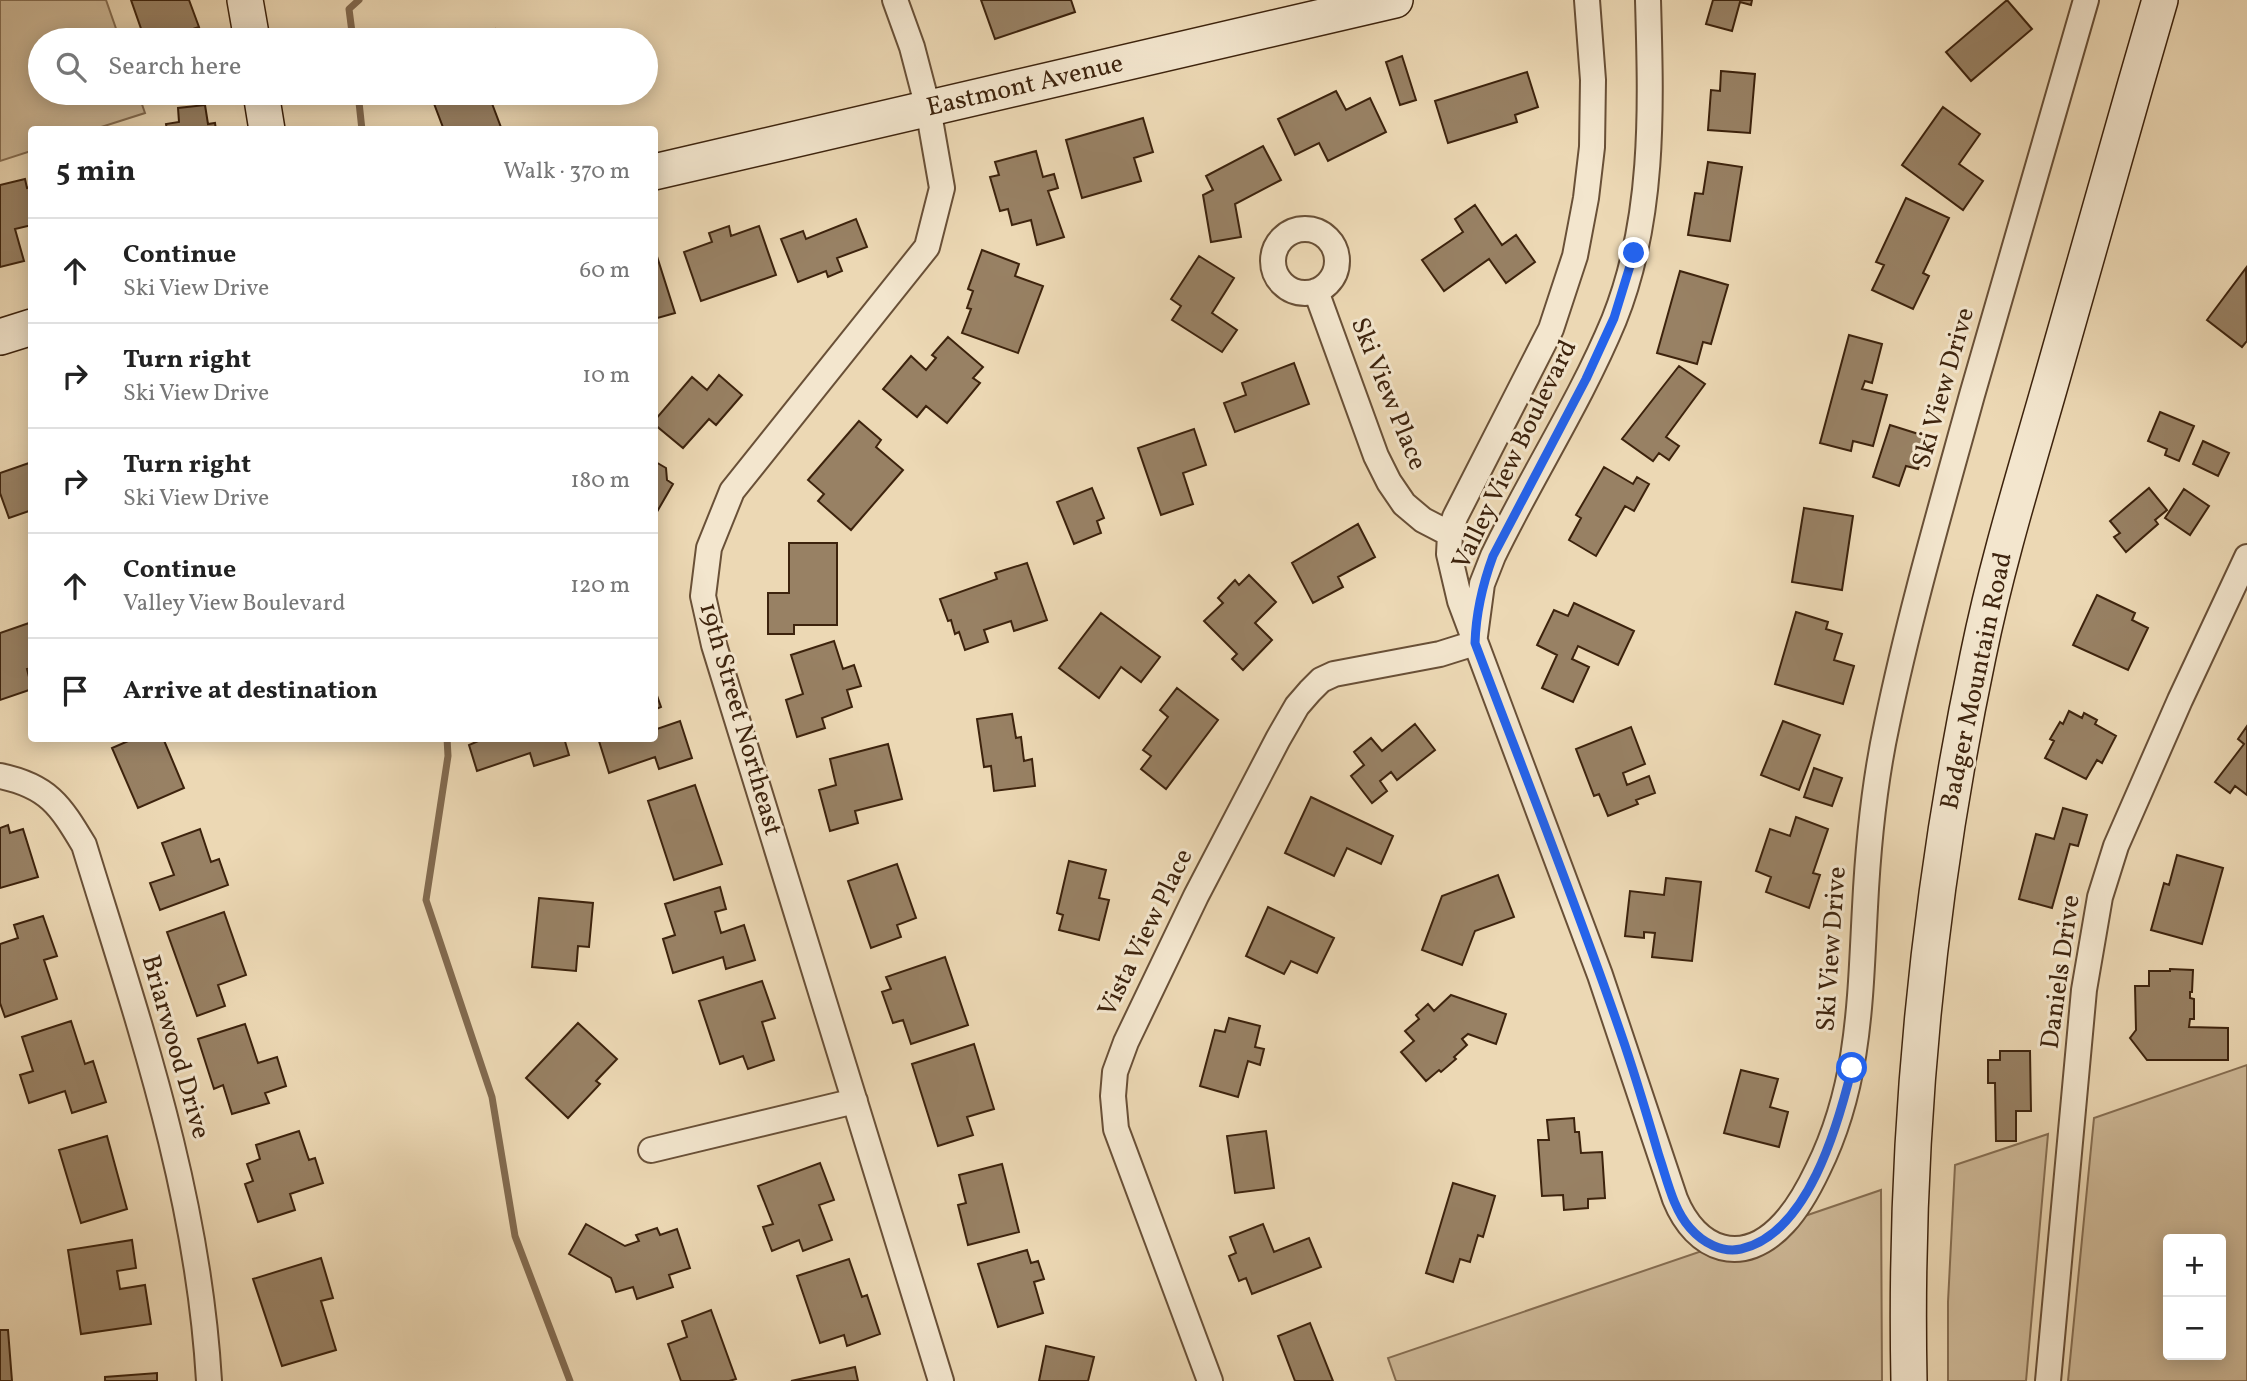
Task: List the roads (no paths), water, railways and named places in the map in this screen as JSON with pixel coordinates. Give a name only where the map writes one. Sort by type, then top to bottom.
[{"type":"main road","points":[[245,0],[250,28]]},
{"type":"main road","name":"Eastmont Avenue","points":[[658,171],[1395,0]]},
{"type":"main road","name":"Badger Mountain Road","points":[[1909,1381],[1909,1229],[1917,1075],[1929,951],[1960,746],[1979,651],[2017,500],[2160,0]]},
{"type":"main road","points":[[263,105],[266,126]]},
{"type":"main road","points":[[0,337],[28,328]]},
{"type":"street","name":"19th Street Northeast","points":[[895,0],[912,47],[928,108],[942,188],[927,247],[732,491],[709,548],[703,596],[714,645],[941,1381]]},
{"type":"street","name":"Valley View Boulevard","points":[[1475,643],[1453,576],[1449,554],[1450,534],[1461,500],[1551,329],[1574,256],[1586,198],[1592,147],[1593,80],[1587,0]]},
{"type":"street","name":"Valley View Boulevard","points":[[1475,643],[1482,584],[1493,556],[1586,379],[1614,318],[1634,253],[1645,199],[1649,142],[1648,0]]},
{"type":"street","name":"Ski View Drive","points":[[1475,643],[1604,987],[1681,1216],[1701,1238],[1721,1249],[1734,1250],[1759,1242],[1773,1234],[1796,1209],[1819,1166],[1845,1098],[1858,1035],[1869,845],[1887,724],[1917,595],[1959,441],[2086,0]]},
{"type":"street","name":"Ski View Place","points":[[1316,291],[1376,456],[1389,482],[1404,504],[1423,520],[1450,534]]},
{"type":"street","name":"Daniels Drive","points":[[2048,1381],[2084,990],[2100,897],[2116,846],[2247,557]]},
{"type":"street","name":"Vista View Place","points":[[1210,1381],[1116,1129],[1113,1096],[1115,1072],[1126,1042],[1196,897],[1297,706],[1321,680],[1334,674],[1440,654],[1475,643]]},
{"type":"street","name":"Briarwood Drive","points":[[0,776],[17,779],[45,792],[66,814],[83,845],[157,1082],[180,1169],[194,1239],[209,1381]]},
{"type":"street","points":[[651,1150],[855,1101]]},
{"type":"waterway","points":[[351,28],[349,9],[359,0]]},
{"type":"waterway","points":[[359,105],[362,126]]},
{"type":"waterway","points":[[447,742],[448,756],[426,900],[492,1097],[515,1236],[570,1381]]}]
